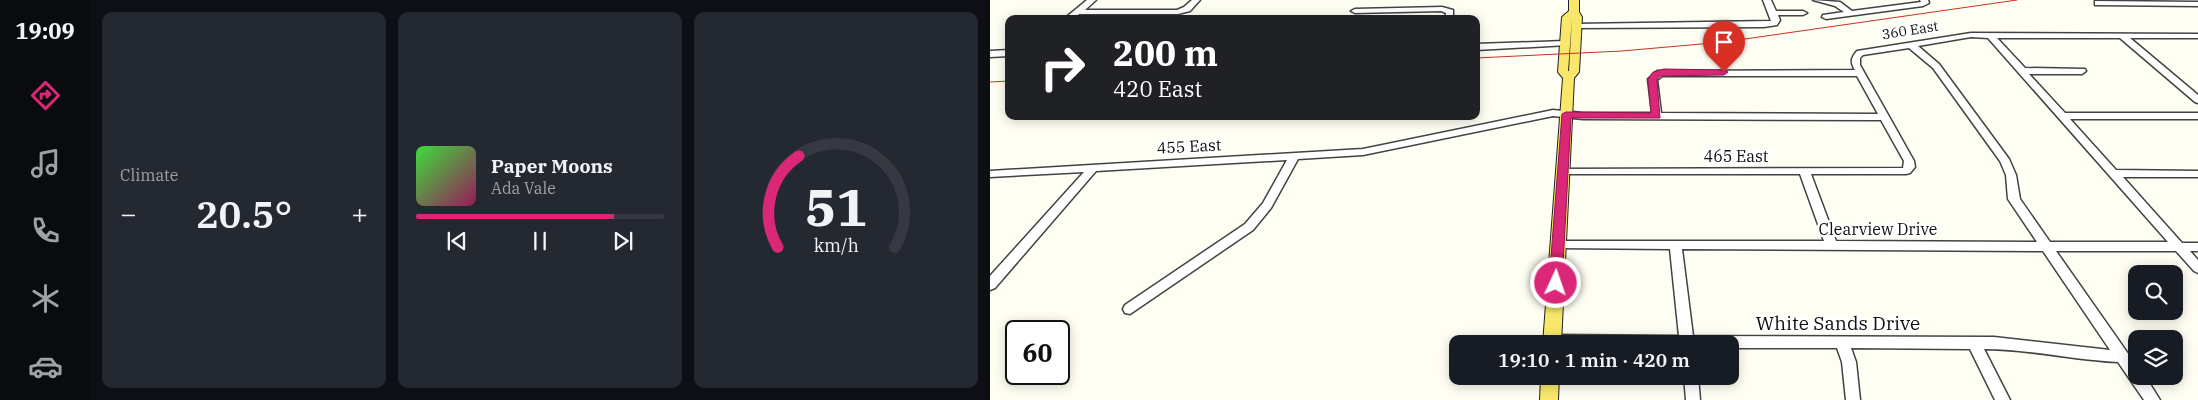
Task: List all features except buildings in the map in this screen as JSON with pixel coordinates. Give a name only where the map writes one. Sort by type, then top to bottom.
[{"type":"main road","points":[[1552,335],[1569,77],[1574,72],[1577,17],[1574,12],[1574,0]]},
{"type":"main road","points":[[1569,77],[1563,72],[1567,17],[1574,12]]},
{"type":"main road","points":[[1549,400],[1550,385]]},
{"type":"street","points":[[1073,15],[1092,0]]},
{"type":"street","points":[[1077,12],[1183,10],[1196,0]]},
{"type":"street","points":[[1576,26],[1759,26],[1774,23],[1776,20],[1767,0]]},
{"type":"street","points":[[1817,0],[1837,4],[1850,13]]},
{"type":"street","points":[[1826,16],[1923,4],[1926,3],[1924,0]]},
{"type":"street","points":[[2098,2],[2198,4]]},
{"type":"street","points":[[1355,11],[1442,10],[1450,12],[1450,15]]},
{"type":"street","points":[[1773,13],[1803,13]]},
{"type":"street","points":[[1990,35],[2198,268]]},
{"type":"street","name":"360 East","points":[[1860,73],[1856,62],[1860,53],[1958,36],[2197,37]]},
{"type":"street","points":[[2122,36],[2198,100]]},
{"type":"street","points":[[1480,47],[1565,43]]},
{"type":"street","points":[[1910,44],[1936,66],[2005,161],[2011,175],[2012,192],[2019,206],[2128,365]]},
{"type":"street","points":[[990,54],[1005,53]]},
{"type":"street","points":[[2022,71],[2082,72]]},
{"type":"street","points":[[1657,116],[1652,79],[1656,74],[1664,72],[1860,73],[1885,117]]},
{"type":"street","name":"455 East","points":[[990,174],[1294,156],[1390,148],[1546,114],[1885,117]]},
{"type":"street","points":[[2062,116],[2198,116]]},
{"type":"street","name":"465 East","points":[[1563,171],[1896,172],[1909,170],[1908,161],[1885,117]]},
{"type":"street","points":[[1130,309],[1249,227],[1267,205],[1294,156]]},
{"type":"street","points":[[990,285],[1093,168]]},
{"type":"street","points":[[1805,172],[1831,245]]},
{"type":"street","points":[[2113,173],[2198,174]]},
{"type":"street","name":"Clearview Drive","points":[[1558,244],[2198,247]]},
{"type":"street","points":[[1675,244],[1686,335]]},
{"type":"street","points":[[1842,342],[1849,362],[1853,400]]},
{"type":"street","name":"White Sands Drive","points":[[1739,343],[2012,344],[2083,355],[2122,356]]},
{"type":"street","points":[[1974,343],[2003,400]]},
{"type":"street","points":[[1692,385],[1693,400]]},
{"type":"street","points":[[2142,385],[2153,400]]},
{"type":"tram line","points":[[1480,58],[1622,51],[1724,42],[2017,0]]},
{"type":"tram line","points":[[990,82],[1005,81]]},
{"type":"route","points":[[1556,283],[1566,114],[1583,116],[1657,116],[1652,79],[1656,74],[1664,72],[1724,72]]}]
